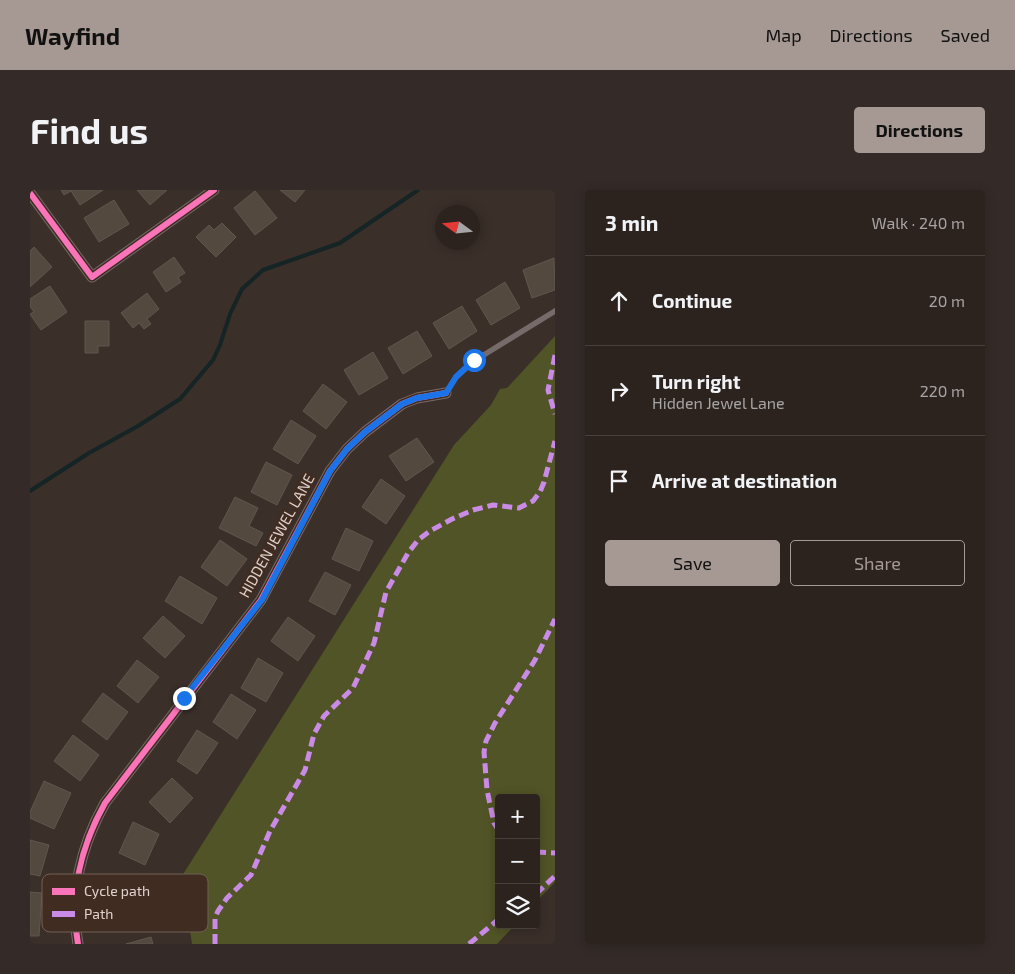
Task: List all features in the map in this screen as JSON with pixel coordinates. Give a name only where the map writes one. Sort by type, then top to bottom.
[{"type":"street","points":[[30,193],[92,277],[214,190]]},
{"type":"street","name":"HIDDEN JEWEL LANE","points":[[79,874],[81,859],[92,827],[105,803],[262,600],[330,471],[347,449],[365,432],[402,404],[417,398],[446,393]]},
{"type":"lane","points":[[446,393],[456,377],[474,360],[555,311]]},
{"type":"green space","points":[[555,336],[555,882],[540,898],[540,794],[495,794],[495,929],[511,929],[497,944],[192,944],[190,932],[208,932],[208,874],[183,874],[454,445],[491,405],[500,389],[507,388]]},
{"type":"building","points":[[61,190],[103,190],[80,205],[71,191],[64,195]]},
{"type":"building","points":[[137,190],[167,190],[150,205]]},
{"type":"building","points":[[280,190],[305,190],[295,202]]},
{"type":"building","points":[[255,191],[277,218],[255,235],[234,208]]},
{"type":"building","points":[[114,200],[129,224],[99,242],[84,218]]},
{"type":"building","points":[[222,223],[236,237],[216,257],[196,237],[209,225],[214,230]]},
{"type":"building","points":[[34,247],[52,267],[30,287],[30,251]]},
{"type":"building","points":[[174,257],[185,273],[178,277],[181,282],[166,292],[153,272]]},
{"type":"building","points":[[554,258],[555,290],[532,298],[523,270]]},
{"type":"building","points":[[505,282],[520,308],[491,325],[476,300]]},
{"type":"building","points":[[50,286],[67,312],[41,330],[30,314],[34,312],[30,306],[30,299]]},
{"type":"building","points":[[147,293],[159,309],[147,319],[151,324],[144,329],[139,323],[133,328],[121,313]]},
{"type":"building","points":[[462,306],[477,331],[449,349],[433,323]]},
{"type":"building","points":[[85,321],[109,321],[109,346],[98,346],[98,353],[85,353]]},
{"type":"building","points":[[417,331],[432,356],[403,374],[388,348]]},
{"type":"building","points":[[373,352],[388,378],[359,395],[344,370]]},
{"type":"building","points":[[323,384],[347,402],[326,429],[303,411]]},
{"type":"building","points":[[291,420],[316,436],[298,464],[273,449]]},
{"type":"building","points":[[417,438],[434,462],[406,481],[389,456]]},
{"type":"building","points":[[266,462],[292,475],[277,505],[251,492]]},
{"type":"building","points":[[381,479],[405,496],[386,524],[362,507]]},
{"type":"building","points":[[235,497],[258,508],[249,526],[263,533],[256,546],[219,528]]},
{"type":"building","points":[[346,528],[373,541],[359,571],[332,559]]},
{"type":"building","points":[[220,540],[247,559],[227,586],[201,567]]},
{"type":"building","points":[[325,572],[351,585],[335,615],[309,601]]},
{"type":"building","points":[[180,576],[217,598],[202,624],[165,601]]},
{"type":"building","points":[[163,616],[185,636],[165,658],[143,638]]},
{"type":"building","points":[[288,617],[315,636],[298,661],[271,641]]},
{"type":"building","points":[[258,658],[283,673],[266,702],[241,688]]},
{"type":"building","points":[[137,660],[159,677],[138,703],[117,686]]},
{"type":"building","points":[[103,693],[128,712],[107,740],[82,721]]},
{"type":"building","points":[[231,694],[256,710],[237,739],[213,722]]},
{"type":"building","points":[[197,730],[218,743],[197,774],[177,761]]},
{"type":"building","points":[[73,735],[99,755],[80,781],[54,761]]},
{"type":"building","points":[[172,778],[193,798],[170,823],[149,802]]},
{"type":"building","points":[[44,781],[71,793],[54,829],[30,818],[30,812]]},
{"type":"building","points":[[133,822],[159,834],[145,865],[119,853]]},
{"type":"building","points":[[30,840],[49,845],[40,876],[30,874]]},
{"type":"building","points":[[30,892],[42,893],[39,936],[30,936]]},
{"type":"building","points":[[151,937],[153,944],[126,944]]},
{"type":"waterway","points":[[30,491],[89,453],[138,426],[180,399],[213,360],[230,314],[242,289],[263,270],[340,243],[418,190]]},
{"type":"marked path","points":[[555,355],[548,390],[555,414]]},
{"type":"marked path","points":[[215,944],[215,918],[218,911],[227,898],[251,875],[270,831],[305,770],[314,734],[324,716],[353,688],[374,643],[386,592],[408,553],[418,540],[430,531],[473,510],[493,505],[519,508],[533,501],[540,492],[544,482],[555,441]]},
{"type":"marked path","points":[[495,825],[487,790],[484,752],[486,741],[495,723],[535,660],[555,619]]},
{"type":"marked path","points":[[540,852],[555,853]]},
{"type":"marked path","points":[[540,890],[555,876]]},
{"type":"marked path","points":[[469,944],[495,922]]},
{"type":"cycle path","points":[[30,193],[92,277],[214,190]]},
{"type":"cycle path","points":[[78,874],[89,836],[105,803],[261,600],[330,471],[347,449],[365,432],[402,404],[417,398],[446,393]]},
{"type":"cycle path","points":[[77,932],[78,944]]},
{"type":"route","points":[[184,698],[262,600],[330,471],[347,449],[365,432],[402,404],[417,398],[446,393],[456,377],[474,360]]}]
